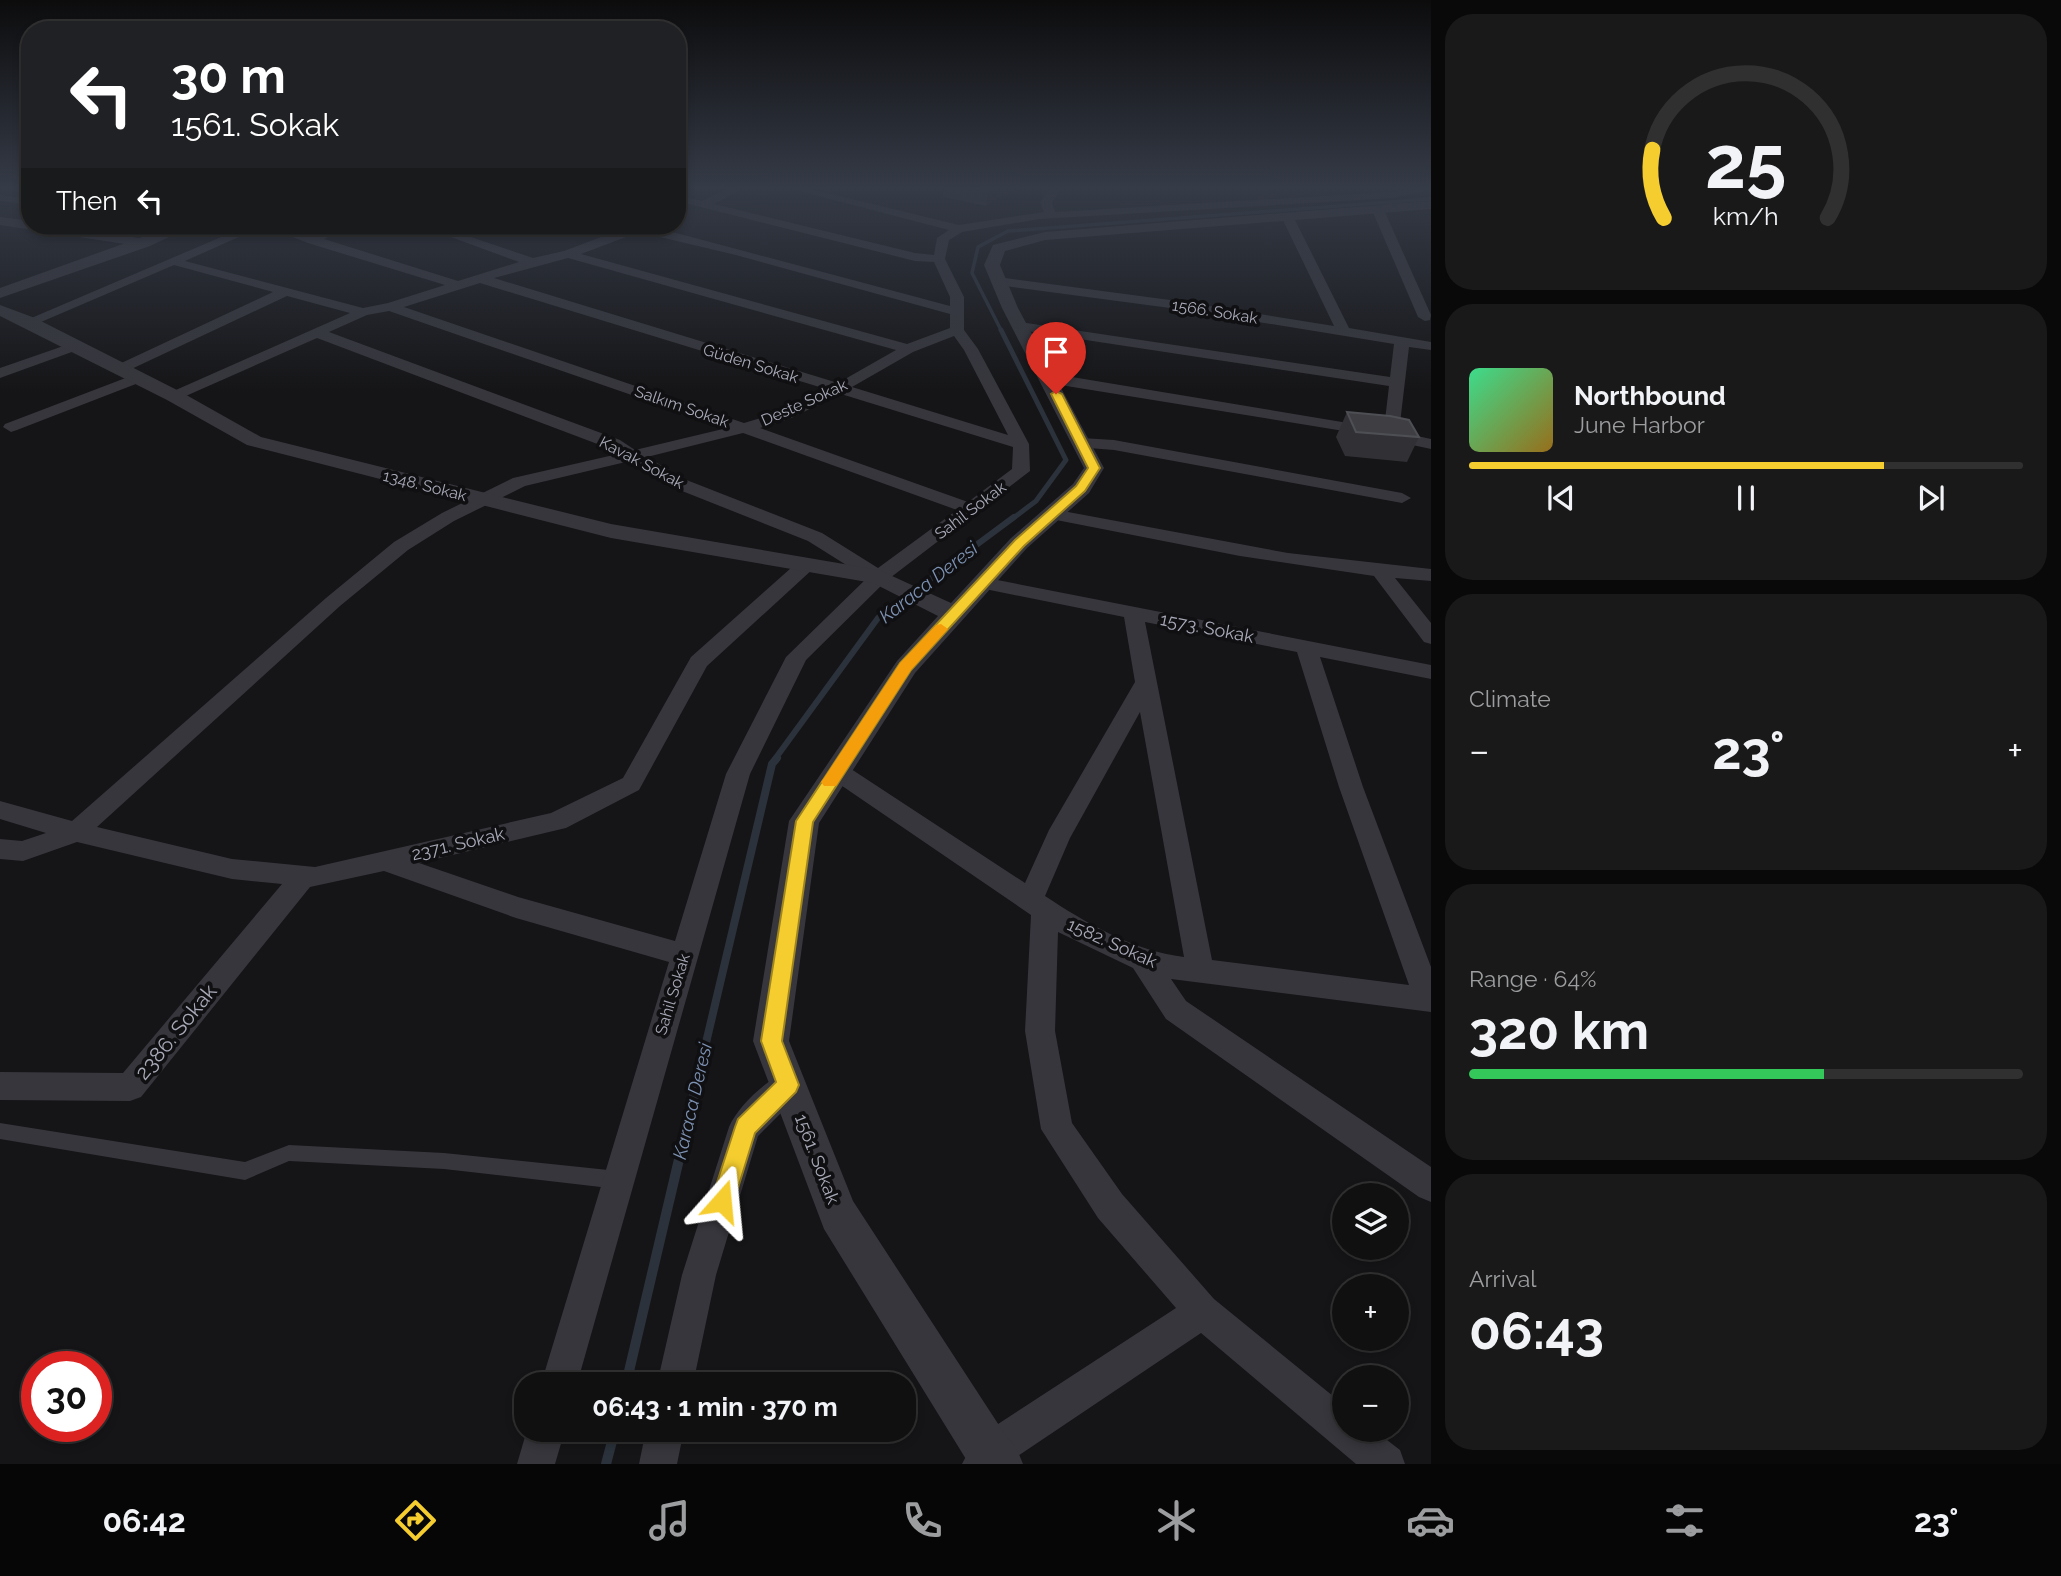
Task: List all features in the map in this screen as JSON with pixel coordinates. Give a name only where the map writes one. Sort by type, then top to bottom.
[{"type":"street","points":[[0,293],[112,254]]},
{"type":"street","points":[[29,322],[188,254]]},
{"type":"street","points":[[358,254],[457,285]]},
{"type":"street","points":[[510,254],[532,262]]},
{"type":"street","points":[[174,396],[363,312],[390,307],[532,262],[567,254]]},
{"type":"street","points":[[569,254],[908,349]]},
{"type":"street","points":[[745,254],[958,321]]},
{"type":"street","points":[[904,254],[939,259]]},
{"type":"street","points":[[940,254],[939,259],[957,297],[958,321],[1021,444]]},
{"type":"street","name":"1561. Sokak","points":[[990,1460],[838,1214],[771,1041],[804,821],[906,667],[1019,543],[1081,488],[1094,468],[998,281],[992,265],[996,254]]},
{"type":"street","points":[[1306,254],[1343,331]]},
{"type":"street","points":[[1397,254],[1425,317]]},
{"type":"street","points":[[172,261],[363,312]]},
{"type":"street","name":"Güden Sokak","points":[[482,279],[1021,444]]},
{"type":"street","name":"1566. Sokak","points":[[998,281],[1185,306],[1431,346]]},
{"type":"street","points":[[11,428],[128,374],[284,292]]},
{"type":"street","name":"Salkım Sokak","points":[[390,307],[972,509]]},
{"type":"street","name":"1348. Sokak","points":[[0,310],[174,396],[254,441],[611,531],[879,577],[954,614]]},
{"type":"street","name":"Deste Sokak","points":[[76,832],[333,602],[401,546],[482,498],[519,482],[633,456],[783,416],[838,390],[958,321]]},
{"type":"street","points":[[1020,326],[1396,383]]},
{"type":"street","name":"Kavak Sokak","points":[[318,333],[614,444],[678,483],[815,537],[879,577]]},
{"type":"street","points":[[1391,435],[1402,341]]},
{"type":"street","points":[[0,373],[75,346]]},
{"type":"street","points":[[1048,378],[1431,444]]},
{"type":"street","points":[[1082,443],[1114,445],[1402,498]]},
{"type":"street","name":"Sahil Sokak","points":[[562,1372],[738,774],[797,657],[879,577],[1021,471],[1021,444]]},
{"type":"street","points":[[1052,514],[1255,553],[1380,571],[1431,575]]},
{"type":"street","name":"2371. Sokak","points":[[0,810],[76,832],[232,869],[315,877],[557,821],[631,785],[699,662],[807,564]]},
{"type":"street","points":[[1380,571],[1431,637]]},
{"type":"street","name":"1573. Sokak","points":[[982,583],[1431,672]]},
{"type":"street","points":[[1133,613],[1200,971]]},
{"type":"street","points":[[1306,647],[1351,787],[1430,1000]]},
{"type":"street","points":[[1146,682],[1058,837],[1038,905],[1040,1031],[1057,1129],[1110,1206],[1202,1311],[1332,1419]]},
{"type":"street","name":"1582. Sokak","points":[[837,771],[1068,925],[1154,965],[1430,1000]]},
{"type":"street","points":[[0,849],[23,851],[76,832]]},
{"type":"street","points":[[385,861],[516,907],[684,955]]},
{"type":"street","name":"2386. Sokak","points":[[0,1086],[130,1087],[304,876]]},
{"type":"street","points":[[1142,959],[1176,1010],[1431,1186]]},
{"type":"street","points":[[678,1372],[699,1275],[746,1127],[788,1085]]},
{"type":"street","points":[[990,1460],[1202,1311]]},
{"type":"street","points":[[536,1464],[542,1442]]},
{"type":"street","points":[[658,1464],[663,1442]]},
{"type":"street","points":[[1360,1442],[1386,1464]]},
{"type":"lane","points":[[0,1131],[245,1171],[289,1153],[444,1161],[618,1180]]},
{"type":"building","points":[[1347,412],[1409,420],[1419,437],[1356,432]]},
{"type":"waterway","name":"Karaca Deresi","points":[[976,254],[972,273],[1002,332]]},
{"type":"waterway","name":"Karaca Deresi","points":[[1002,332],[1066,460],[1036,501],[1012,519]]},
{"type":"waterway","name":"Karaca Deresi","points":[[775,759],[878,618],[1014,517]]},
{"type":"waterway","name":"Karaca Deresi","points":[[700,1068],[772,764],[777,758]]},
{"type":"waterway","name":"Karaca Deresi","points":[[629,1372],[701,1066]]},
{"type":"waterway","name":"Karaca Deresi","points":[[606,1464],[612,1442]]},
{"type":"slow traffic","points":[[830,782],[906,667],[941,629]]},
{"type":"route","points":[[722,1201],[746,1127],[788,1085],[771,1041],[804,821],[906,667],[1019,543],[1081,488],[1094,468],[1056,394]]}]
